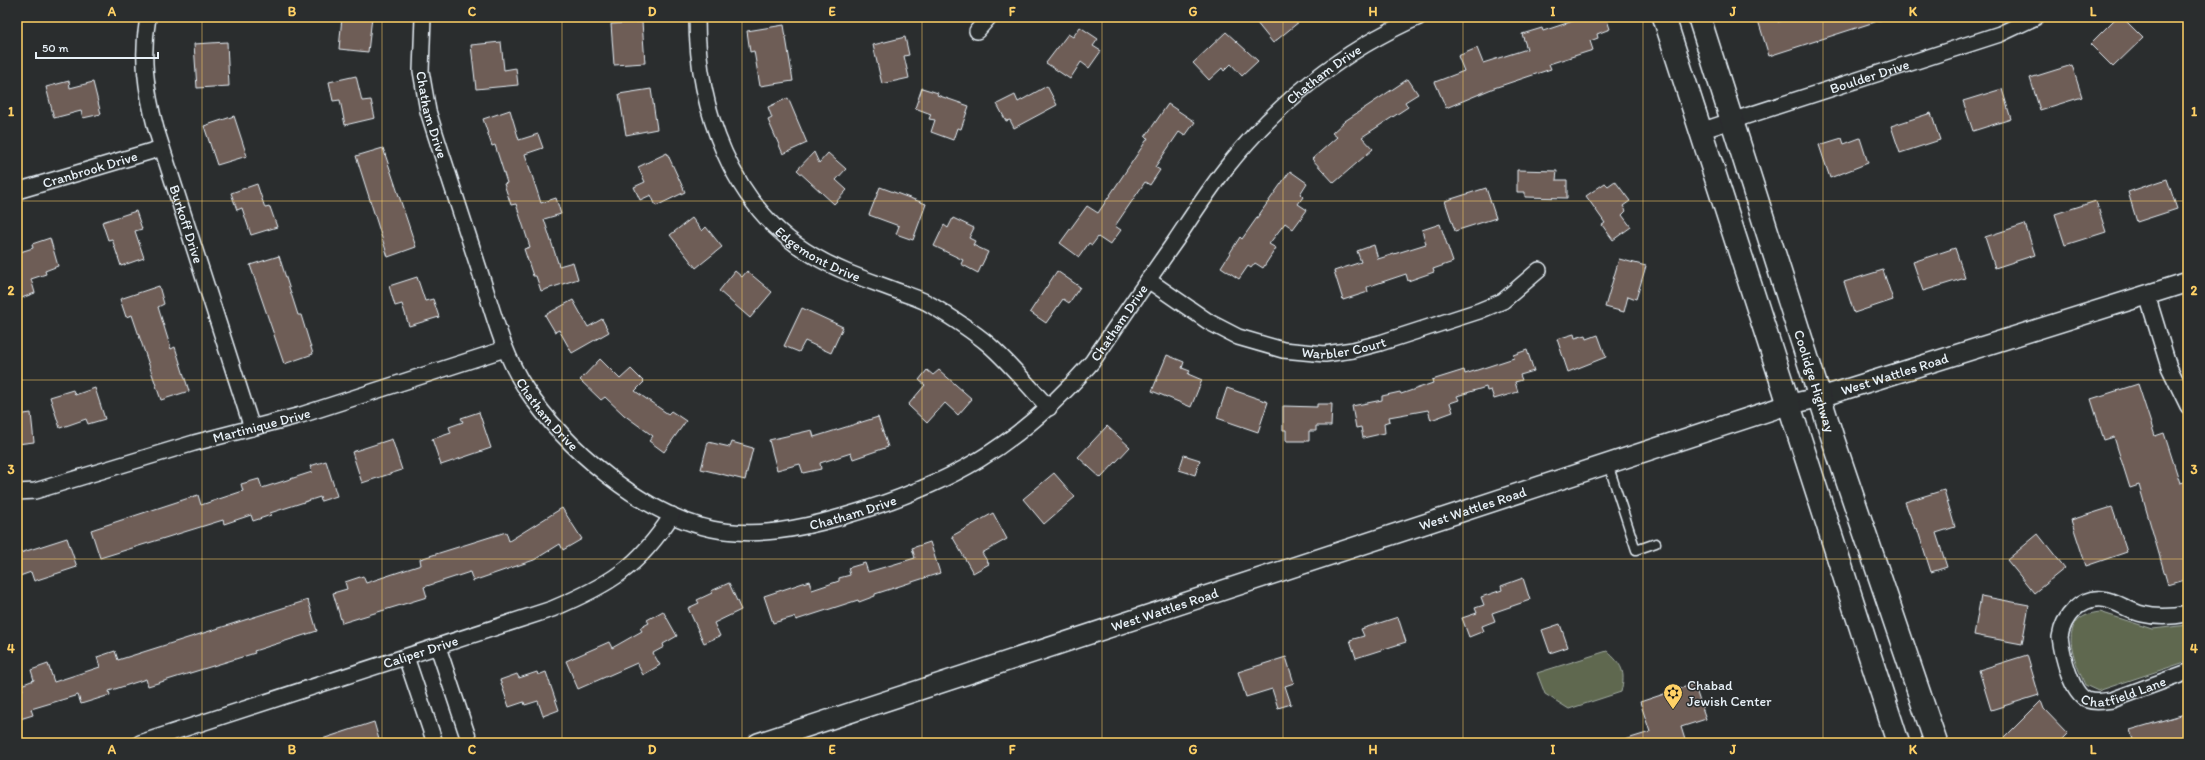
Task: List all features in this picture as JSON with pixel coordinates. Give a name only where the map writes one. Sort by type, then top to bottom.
[{"type":"main road","points":[[1664,17],[1787,405],[1899,743],[1907,735],[1916,734],[1922,735],[1932,743]]},
{"type":"main road","name":"Coolidge Highway","points":[[1699,17],[1821,397],[1936,743]]},
{"type":"street","name":"Burkoff Drive","points":[[148,17],[143,56],[144,76],[148,96],[162,148],[252,428]]},
{"type":"street","name":"Chatham Drive","points":[[423,17],[421,72],[428,111],[505,349],[526,389],[545,415],[576,449],[614,479],[656,508],[710,529],[751,533],[782,531],[806,526],[858,512],[930,487],[964,470],[998,449],[1031,425],[1092,362],[1225,169],[1245,145],[1282,106],[1340,60],[1376,38],[1419,17]]},
{"type":"street","name":"Edgemont Drive","points":[[696,17],[697,48],[703,89],[713,126],[727,159],[743,186],[761,211],[781,232],[813,256],[839,269],[929,304],[965,325],[990,345],[1049,408]]},
{"type":"street","points":[[976,31],[989,17]]},
{"type":"street","name":"Boulder Drive","points":[[1700,130],[2000,34],[2036,17]]},
{"type":"street","name":"Cranbrook Drive","points":[[17,191],[162,148]]},
{"type":"street","name":"Warbler Court","points":[[1148,280],[1209,322],[1238,337],[1283,350],[1325,354],[1353,350],[1380,343],[1480,311],[1503,301],[1539,270]]},
{"type":"street","name":"West Wattles Road","points":[[758,743],[1607,463],[1787,405],[1821,397],[2188,282]]},
{"type":"street","points":[[2147,295],[2169,367],[2188,406]]},
{"type":"street","name":"Martinique Drive","points":[[17,492],[35,491],[194,443],[301,415],[505,349]]},
{"type":"street","name":"Caliper Drive","points":[[140,743],[552,609],[603,586],[632,566],[660,533],[672,515]]},
{"type":"street","name":"Chatfield Lane","points":[[2188,614],[2174,617],[2156,617],[2141,614],[2102,599],[2089,600],[2072,611],[2064,624],[2060,637],[2075,690],[2087,700],[2099,702],[2112,700],[2188,672]]},
{"type":"street","points":[[438,646],[470,743]]},
{"type":"street","points":[[406,657],[435,743]]},
{"type":"lane","points":[[1607,463],[1636,550],[1656,543]]},
{"type":"green space","points":[[2100,612],[2153,629],[2188,625],[2188,661],[2098,691],[2085,685],[2073,651],[2071,640],[2072,630],[2077,622],[2086,615]]},
{"type":"green space","points":[[1607,651],[1622,669],[1623,679],[1621,692],[1569,709],[1545,694],[1537,673]]},
{"type":"building","points":[[342,17],[372,17],[368,52],[339,49]]},
{"type":"building","points":[[1252,17],[1305,17],[1273,43]]},
{"type":"building","points":[[1585,17],[1606,17],[1610,29],[1597,34],[1598,38],[1590,41],[1593,50],[1549,64],[1551,69],[1494,88],[1446,108],[1435,82],[1464,71],[1458,56],[1477,48],[1483,63],[1527,49],[1522,34],[1542,28],[1543,31]]},
{"type":"building","points":[[1757,17],[1777,17],[1778,22],[1793,17],[1880,17],[1881,20],[1769,56]]},
{"type":"building","points":[[2117,17],[2122,17],[2143,38],[2113,67],[2090,44]]},
{"type":"building","points":[[642,22],[645,63],[614,65],[611,24]]},
{"type":"building","points":[[784,25],[793,81],[760,86],[754,51],[750,52],[747,31]]},
{"type":"building","points":[[1080,27],[1098,39],[1093,46],[1101,51],[1089,68],[1081,62],[1070,79],[1046,63],[1068,34],[1073,37]]},
{"type":"building","points":[[1226,32],[1258,61],[1242,76],[1231,64],[1224,71],[1222,68],[1209,80],[1193,63]]},
{"type":"building","points":[[905,37],[909,55],[904,56],[909,78],[882,84],[873,45]]},
{"type":"building","points":[[227,42],[229,86],[197,88],[194,44]]},
{"type":"building","points":[[501,42],[504,70],[516,68],[518,85],[476,89],[471,45]]},
{"type":"building","points":[[2072,65],[2082,97],[2040,110],[2030,78]]},
{"type":"building","points":[[356,76],[362,101],[371,100],[375,118],[345,125],[340,100],[333,101],[329,82]]},
{"type":"building","points":[[1408,79],[1418,94],[1405,102],[1408,107],[1362,137],[1373,149],[1334,183],[1312,159],[1337,137],[1332,133],[1345,121]]},
{"type":"building","points":[[69,81],[70,88],[93,82],[101,114],[83,118],[81,111],[54,118],[46,87]]},
{"type":"building","points":[[1047,86],[1057,105],[1014,128],[1010,120],[1006,121],[997,104],[1015,95],[1018,102]]},
{"type":"building","points":[[922,88],[969,106],[961,129],[957,128],[953,140],[931,132],[935,120],[929,119],[931,114],[915,108]]},
{"type":"building","points":[[651,89],[657,129],[626,135],[619,94]]},
{"type":"building","points":[[2002,89],[2011,119],[1973,131],[1963,101]]},
{"type":"building","points":[[788,98],[807,143],[783,154],[768,120],[772,118],[768,107]]},
{"type":"building","points":[[1168,104],[1195,122],[1185,136],[1179,132],[1155,167],[1160,170],[1150,185],[1145,182],[1115,226],[1121,230],[1110,245],[1098,237],[1092,245],[1089,243],[1079,257],[1060,243],[1087,206],[1098,213],[1148,138],[1145,137]]},
{"type":"building","points":[[510,110],[519,140],[538,134],[543,148],[525,154],[541,203],[556,198],[561,214],[544,219],[559,266],[573,262],[578,279],[541,291],[536,276],[533,276],[524,249],[530,247],[516,204],[511,205],[504,184],[507,183],[495,145],[492,146],[483,119]]},
{"type":"building","points":[[1931,113],[1940,140],[1900,153],[1891,126]]},
{"type":"building","points":[[234,116],[247,156],[217,165],[204,126]]},
{"type":"building","points":[[1842,138],[1844,144],[1860,138],[1868,163],[1830,178],[1819,145]]},
{"type":"building","points":[[383,148],[416,247],[388,257],[356,156]]},
{"type":"building","points":[[814,152],[819,163],[828,153],[846,169],[836,180],[847,190],[834,204],[797,170]]},
{"type":"building","points":[[667,153],[685,192],[656,206],[651,195],[640,200],[634,187],[645,182],[638,167]]},
{"type":"building","points":[[1517,170],[1557,171],[1556,180],[1567,180],[1567,198],[1525,197],[1525,192],[1517,192]]},
{"type":"building","points":[[1290,171],[1307,183],[1300,194],[1303,197],[1298,204],[1307,210],[1293,229],[1285,223],[1269,244],[1276,248],[1263,268],[1255,263],[1251,268],[1248,266],[1239,279],[1221,267],[1240,237],[1242,239]]},
{"type":"building","points":[[2167,179],[2177,209],[2137,222],[2128,192]]},
{"type":"building","points":[[1615,181],[1630,201],[1623,206],[1626,211],[1622,215],[1631,227],[1613,240],[1602,225],[1605,223],[1586,196],[1605,183],[1608,186]]},
{"type":"building","points":[[257,184],[265,208],[270,207],[277,227],[251,235],[242,208],[237,210],[231,193]]},
{"type":"building","points":[[880,187],[926,204],[913,240],[896,234],[899,226],[869,215]]},
{"type":"building","points":[[1486,188],[1496,218],[1455,231],[1445,201]]},
{"type":"building","points":[[2096,201],[2106,232],[2065,245],[2055,214]]},
{"type":"building","points":[[136,211],[142,229],[135,231],[144,258],[121,266],[112,239],[108,240],[102,222]]},
{"type":"building","points":[[692,218],[702,231],[706,227],[722,247],[696,268],[670,235]]},
{"type":"building","points":[[953,218],[974,228],[969,238],[975,241],[973,245],[988,252],[978,273],[961,264],[963,260],[934,246],[944,225],[948,228]]},
{"type":"building","points":[[1440,224],[1453,262],[1433,269],[1434,272],[1408,281],[1406,274],[1367,287],[1368,292],[1343,300],[1334,271],[1361,262],[1357,251],[1374,245],[1378,259],[1426,244],[1422,230]]},
{"type":"building","points":[[2025,224],[2035,255],[1995,268],[1985,237]]},
{"type":"building","points":[[50,238],[58,266],[45,271],[46,274],[31,279],[35,293],[19,299],[17,291],[17,253],[33,248],[32,244]]},
{"type":"building","points":[[1955,248],[1965,278],[1923,291],[1913,262]]},
{"type":"building","points":[[279,256],[298,315],[301,315],[313,354],[284,364],[250,265]]},
{"type":"building","points":[[1619,259],[1646,266],[1636,299],[1628,296],[1624,312],[1605,307]]},
{"type":"building","points":[[1883,270],[1893,300],[1854,313],[1844,282]]},
{"type":"building","points":[[735,271],[742,277],[747,271],[772,292],[750,318],[719,291]]},
{"type":"building","points":[[1057,271],[1080,287],[1069,303],[1063,299],[1046,323],[1030,312]]},
{"type":"building","points":[[417,277],[425,301],[433,299],[439,317],[409,326],[402,304],[395,306],[389,286]]},
{"type":"building","points":[[159,286],[164,304],[158,307],[171,349],[175,347],[189,391],[161,400],[132,315],[126,317],[120,299]]},
{"type":"building","points":[[573,300],[588,327],[602,319],[609,332],[572,353],[559,330],[555,332],[545,315]]},
{"type":"building","points":[[802,308],[843,327],[831,353],[805,341],[799,352],[784,346]]},
{"type":"building","points":[[1574,334],[1575,338],[1586,335],[1587,339],[1598,335],[1606,357],[1568,372],[1557,339]]},
{"type":"building","points":[[1527,350],[1534,371],[1520,375],[1522,380],[1515,382],[1518,392],[1494,399],[1491,390],[1487,391],[1486,387],[1457,396],[1459,400],[1450,403],[1453,412],[1431,420],[1428,410],[1389,417],[1390,421],[1384,423],[1385,433],[1363,438],[1361,427],[1356,428],[1352,406],[1382,400],[1382,396],[1400,392],[1401,394],[1433,383],[1432,380],[1464,370],[1465,374],[1514,358],[1513,355]]},
{"type":"building","points":[[1167,355],[1184,362],[1182,368],[1190,371],[1188,374],[1202,380],[1191,407],[1152,391]]},
{"type":"building","points":[[600,359],[620,379],[631,369],[644,382],[635,391],[668,414],[671,411],[686,421],[664,452],[649,441],[653,436],[624,415],[605,397],[601,400],[580,380]]},
{"type":"building","points":[[927,370],[933,375],[939,370],[972,399],[958,415],[945,403],[927,423],[908,405],[925,385],[919,380]]},
{"type":"building","points":[[2138,384],[2155,436],[2164,433],[2180,483],[2188,481],[2188,579],[2168,585],[2139,485],[2130,488],[2114,437],[2104,440],[2091,399]]},
{"type":"building","points":[[95,388],[105,419],[88,424],[86,419],[60,428],[50,397],[73,390],[75,395]]},
{"type":"building","points":[[1227,388],[1268,402],[1258,432],[1217,418]]},
{"type":"building","points":[[1317,404],[1332,404],[1331,426],[1316,426],[1316,431],[1309,431],[1309,441],[1286,441],[1286,430],[1283,430],[1283,406],[1317,407]]},
{"type":"building","points":[[479,412],[491,448],[441,465],[432,439],[451,433],[449,427],[463,422],[461,418]]},
{"type":"building","points":[[31,413],[34,442],[17,444],[17,415]]},
{"type":"building","points":[[878,417],[888,447],[853,459],[851,453],[820,463],[821,469],[803,473],[800,464],[777,470],[769,440],[812,430],[814,437]]},
{"type":"building","points":[[1107,426],[1130,447],[1101,478],[1078,457]]},
{"type":"building","points":[[392,439],[402,470],[362,483],[352,452]]},
{"type":"building","points":[[708,442],[730,447],[732,442],[753,448],[745,480],[701,469]]},
{"type":"building","points":[[1184,455],[1200,460],[1195,475],[1179,470]]},
{"type":"building","points":[[326,461],[337,496],[321,501],[320,497],[270,513],[271,515],[253,521],[251,515],[224,524],[223,520],[100,558],[91,530],[198,495],[201,505],[243,491],[241,484],[259,479],[262,488],[312,472],[310,466]]},
{"type":"building","points":[[1054,473],[1075,497],[1044,524],[1023,499]]},
{"type":"building","points":[[1944,490],[1955,527],[1936,533],[1947,567],[1931,572],[1917,528],[1915,529],[1905,502]]},
{"type":"building","points":[[2112,507],[2127,552],[2086,566],[2071,520]]},
{"type":"building","points":[[562,508],[582,539],[563,550],[560,544],[534,560],[473,581],[470,572],[424,587],[427,597],[342,623],[333,593],[347,589],[345,582],[363,576],[366,583],[421,565],[420,559],[506,532],[509,541]]},
{"type":"building","points":[[993,513],[1007,539],[982,553],[989,564],[973,573],[952,536]]},
{"type":"building","points":[[2038,534],[2065,568],[2034,593],[2007,560]]},
{"type":"building","points":[[67,538],[77,567],[34,581],[31,572],[17,577],[17,554]]},
{"type":"building","points":[[930,542],[940,573],[875,594],[875,596],[859,602],[858,600],[796,620],[794,617],[773,623],[764,596],[809,581],[812,590],[839,581],[839,578],[850,575],[848,568],[865,563],[868,572],[915,558],[912,548]]},
{"type":"building","points":[[1523,578],[1530,600],[1492,613],[1495,621],[1482,626],[1484,631],[1469,637],[1462,618],[1477,613],[1475,608],[1484,605],[1481,597],[1502,590],[1501,586]]},
{"type":"building","points":[[729,583],[741,610],[714,623],[720,636],[704,643],[688,608],[699,603],[697,600],[712,593],[711,591]]},
{"type":"building","points":[[1981,596],[2029,605],[2022,644],[1974,635]]},
{"type":"building","points":[[308,600],[317,631],[254,651],[255,653],[148,686],[146,679],[109,691],[110,695],[81,704],[78,695],[31,709],[33,715],[17,720],[17,691],[23,690],[21,685],[34,680],[31,670],[48,664],[54,682],[100,667],[97,657],[115,651],[118,660]]},
{"type":"building","points":[[663,611],[677,636],[663,644],[664,647],[653,653],[660,665],[643,675],[637,663],[578,689],[566,661],[609,642],[612,648],[642,631],[640,628],[649,623],[647,620]]},
{"type":"building","points":[[1398,617],[1406,642],[1356,658],[1350,640],[1364,636],[1361,629]]},
{"type":"building","points":[[1560,624],[1568,647],[1550,653],[1542,630]]},
{"type":"building","points":[[2027,655],[2039,695],[1991,710],[1979,670]]},
{"type":"building","points":[[1286,657],[1294,683],[1285,686],[1291,704],[1278,708],[1272,689],[1246,697],[1238,672]]},
{"type":"building","points":[[537,672],[538,675],[546,672],[559,710],[543,716],[538,701],[525,705],[524,702],[509,707],[500,680],[517,674],[519,678]]},
{"type":"building","name":"Chabad Jewish Center","points":[[1694,684],[1706,719],[1681,727],[1686,743],[1625,743],[1624,740],[1650,732],[1640,702]]},
{"type":"building","points":[[2041,701],[2044,709],[2068,734],[2059,743],[1999,743]]},
{"type":"building","points":[[2188,713],[2188,743],[2134,743],[2130,730]]},
{"type":"building","points":[[374,722],[380,743],[320,743],[319,740]]},
{"type":"place","name":"Chabad Jewish Center","points":[[1673,710]]}]
